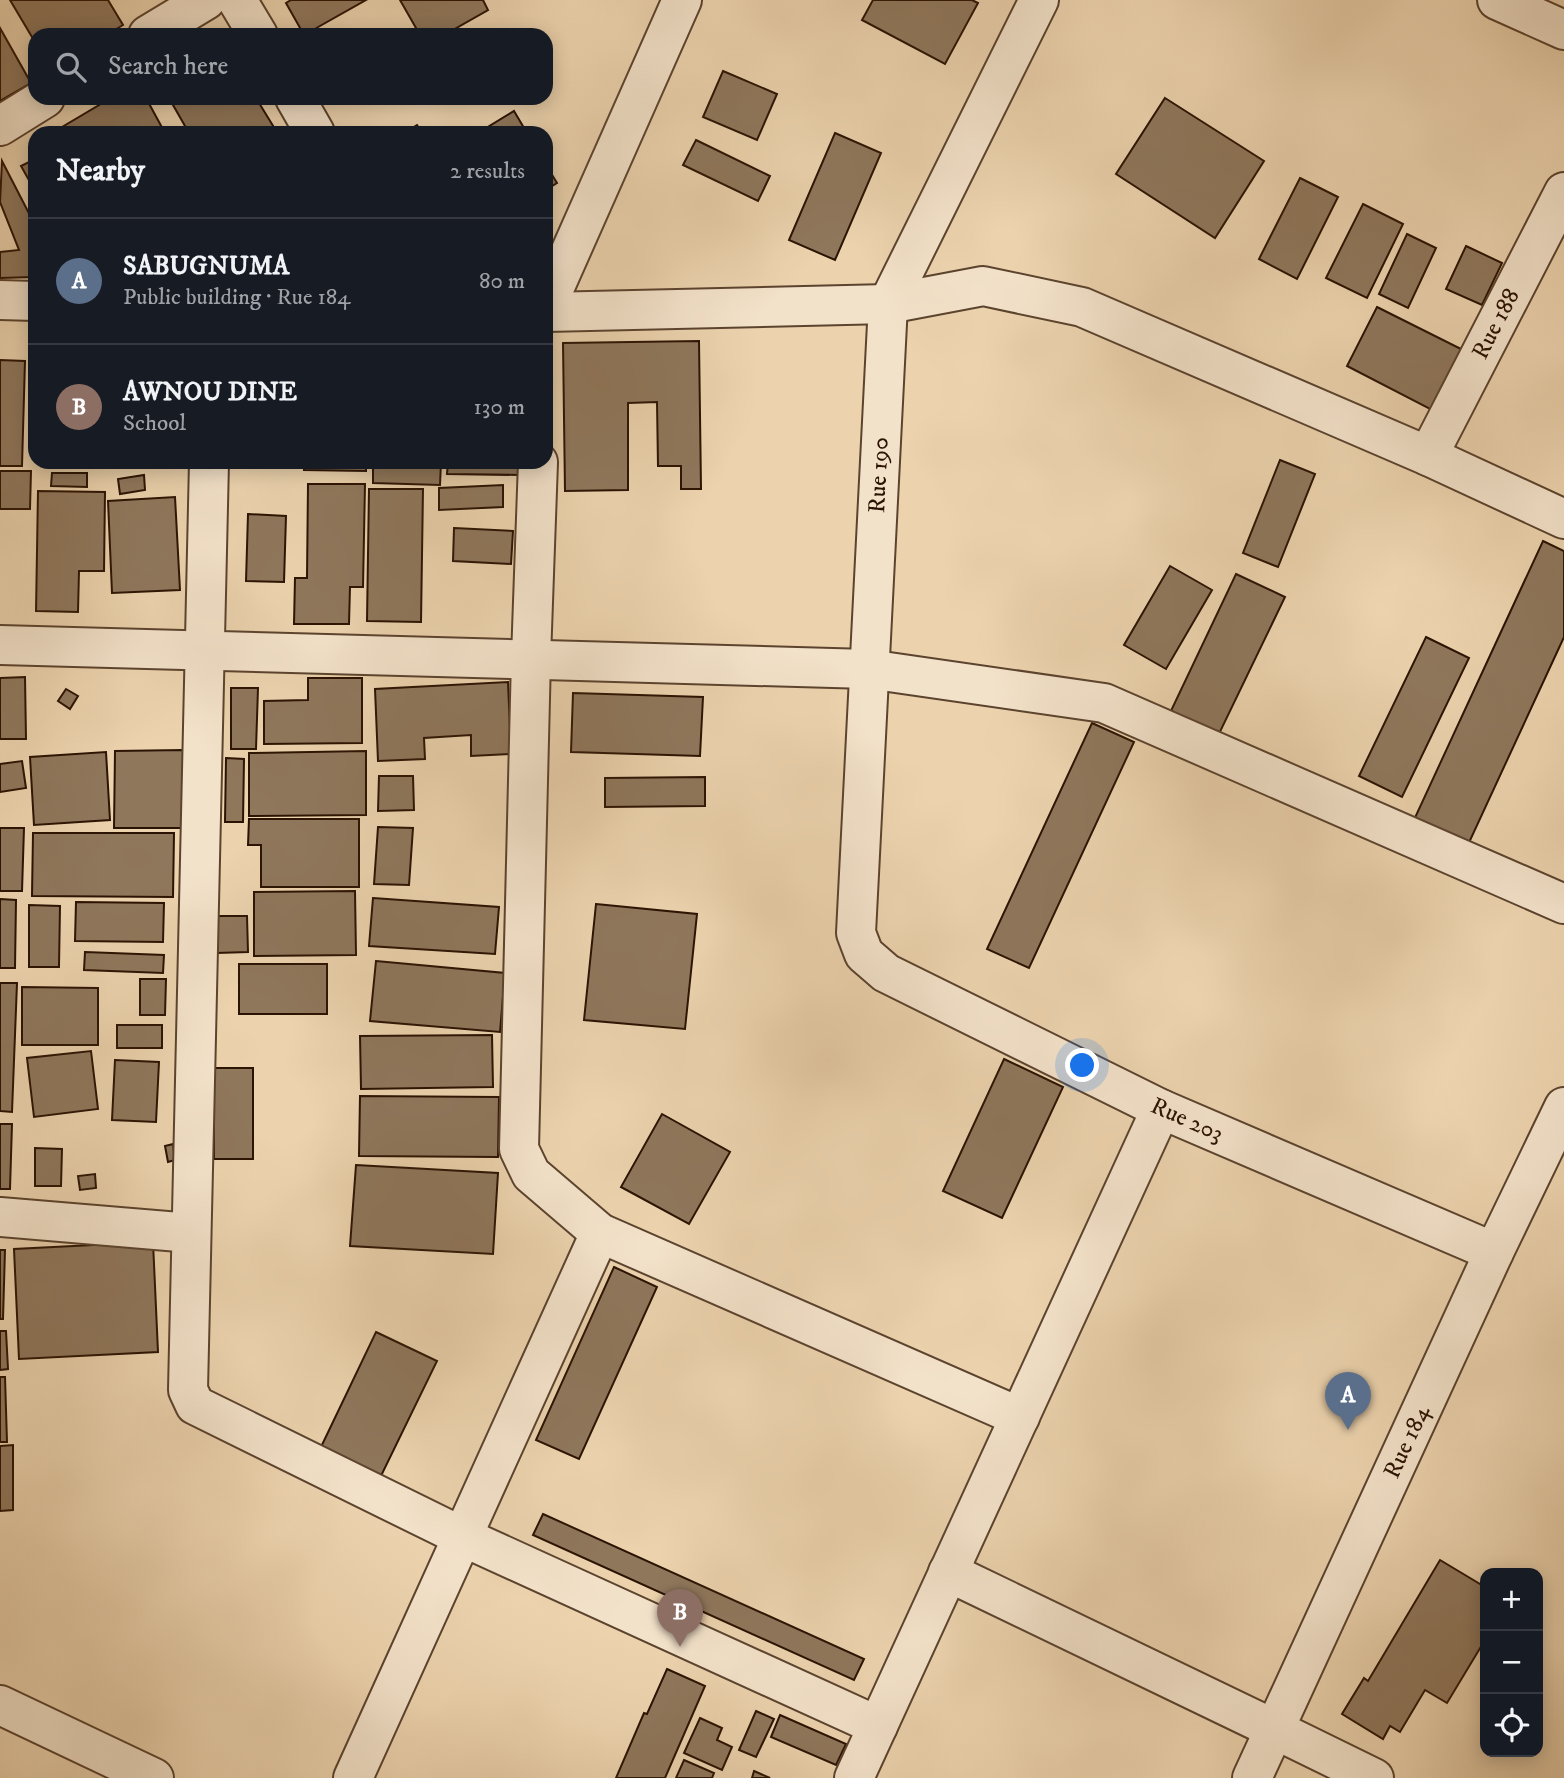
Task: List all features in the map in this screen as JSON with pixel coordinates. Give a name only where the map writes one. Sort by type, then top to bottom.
[{"type":"street","points":[[160,28],[206,0]]},
{"type":"street","points":[[237,0],[254,28]]},
{"type":"street","points":[[553,294],[682,0]]},
{"type":"street","name":"Rue 190","points":[[887,973],[864,954],[856,933],[888,303],[1039,0]]},
{"type":"street","points":[[1497,0],[1564,30]]},
{"type":"street","points":[[0,125],[33,105]]},
{"type":"street","points":[[299,105],[311,126]]},
{"type":"street","name":"Rue 188","points":[[1427,456],[1564,192]]},
{"type":"street","points":[[553,310],[888,303],[983,286],[1082,307],[1427,456],[1564,519]]},
{"type":"street","points":[[0,300],[28,301]]},
{"type":"street","points":[[209,469],[188,1390],[195,1405],[463,1537],[878,1726]]},
{"type":"street","points":[[538,469],[519,1149],[531,1174],[600,1233],[1020,1417]]},
{"type":"street","points":[[0,645],[868,669],[1104,703],[1564,904]]},
{"type":"street","name":"Rue 203","points":[[887,973],[1161,1109],[1494,1252]]},
{"type":"street","name":"Rue 184","points":[[1252,1778],[1494,1252],[1564,1107]]},
{"type":"street","points":[[854,1778],[1161,1109]]},
{"type":"street","points":[[0,1217],[191,1233]]},
{"type":"street","points":[[353,1778],[600,1233]]},
{"type":"street","points":[[948,1572],[1374,1778]]},
{"type":"street","points":[[0,1705],[154,1778]]},
{"type":"building","points":[[10,0],[108,0],[123,25],[118,28],[28,28],[28,30]]},
{"type":"building","points":[[291,0],[366,0],[316,28],[300,28],[286,3]]},
{"type":"building","points":[[400,0],[483,0],[488,10],[456,28],[416,28]]},
{"type":"building","points":[[873,0],[972,0],[978,3],[945,64],[862,20]]},
{"type":"building","points":[[0,28],[28,78],[28,85],[0,101]]},
{"type":"building","points":[[723,71],[777,94],[757,140],[703,117]]},
{"type":"building","points":[[1165,98],[1264,161],[1215,238],[1116,174]]},
{"type":"building","points":[[99,105],[150,105],[161,126],[64,126]]},
{"type":"building","points":[[173,105],[260,105],[273,126],[185,126]]},
{"type":"building","points":[[514,111],[523,126],[489,126]]},
{"type":"building","points":[[835,133],[881,153],[835,260],[789,240]]},
{"type":"building","points":[[696,140],[770,176],[758,201],[683,165]]},
{"type":"building","points":[[2,161],[28,211],[28,277],[0,278],[0,252],[19,250],[0,202]]},
{"type":"building","points":[[28,162],[28,178],[21,166]]},
{"type":"building","points":[[1300,178],[1338,197],[1297,279],[1259,259]]},
{"type":"building","points":[[1363,204],[1403,224],[1367,298],[1326,278]]},
{"type":"building","points":[[1407,234],[1436,248],[1408,308],[1379,294]]},
{"type":"building","points":[[1466,246],[1502,263],[1482,305],[1446,289]]},
{"type":"building","points":[[1377,307],[1463,350],[1432,410],[1347,366]]},
{"type":"building","points":[[699,341],[701,489],[681,489],[681,466],[658,466],[657,402],[628,403],[628,490],[565,491],[563,343]]},
{"type":"building","points":[[0,360],[25,361],[22,466],[0,466]]},
{"type":"building","points":[[1280,460],[1315,474],[1278,567],[1243,553]]},
{"type":"building","points":[[366,469],[366,471],[304,470]]},
{"type":"building","points":[[373,469],[441,469],[440,485],[373,483]]},
{"type":"building","points":[[447,469],[519,469],[519,475],[447,474]]},
{"type":"building","points":[[0,471],[31,471],[30,509],[0,509]]},
{"type":"building","points":[[52,473],[87,473],[87,487],[51,486]]},
{"type":"building","points":[[144,475],[145,490],[120,494],[118,479]]},
{"type":"building","points":[[308,484],[365,484],[363,587],[350,587],[349,624],[294,624],[295,578],[307,578]]},
{"type":"building","points":[[503,485],[503,507],[439,510],[439,488]]},
{"type":"building","points":[[369,489],[423,489],[421,622],[367,621]]},
{"type":"building","points":[[38,491],[105,492],[104,571],[79,571],[78,612],[36,611]]},
{"type":"building","points":[[175,497],[180,590],[112,593],[108,501]]},
{"type":"building","points":[[248,514],[286,516],[284,582],[246,581]]},
{"type":"building","points":[[454,528],[513,531],[511,564],[453,561]]},
{"type":"building","points":[[1543,541],[1564,551],[1564,637],[1467,847],[1413,822]]},
{"type":"building","points":[[1170,566],[1212,590],[1166,669],[1124,645]]},
{"type":"building","points":[[1236,574],[1285,597],[1217,738],[1169,715]]},
{"type":"building","points":[[1426,637],[1469,658],[1402,797],[1359,776]]},
{"type":"building","points":[[25,677],[26,739],[0,739],[0,678]]},
{"type":"building","points":[[308,678],[362,678],[362,743],[264,744],[264,701],[308,700]]},
{"type":"building","points":[[508,682],[511,754],[471,756],[471,735],[424,738],[425,759],[378,761],[375,689]]},
{"type":"building","points":[[231,688],[258,688],[256,749],[231,749]]},
{"type":"building","points":[[66,689],[78,696],[70,709],[58,701]]},
{"type":"building","points":[[573,693],[703,697],[700,756],[571,752]]},
{"type":"building","points":[[1092,723],[1134,742],[1029,968],[987,949]]},
{"type":"building","points":[[183,750],[184,828],[114,828],[115,751]]},
{"type":"building","points":[[366,751],[366,815],[249,816],[249,753]]},
{"type":"building","points":[[106,752],[110,820],[34,825],[30,757]]},
{"type":"building","points":[[226,758],[244,759],[243,822],[225,822]]},
{"type":"building","points":[[22,761],[26,788],[0,792],[0,764]]},
{"type":"building","points":[[379,776],[413,776],[414,810],[378,811]]},
{"type":"building","points":[[705,777],[705,806],[605,807],[605,778]]},
{"type":"building","points":[[249,819],[359,819],[359,887],[261,887],[261,845],[248,845]]},
{"type":"building","points":[[378,827],[413,828],[409,885],[374,884]]},
{"type":"building","points":[[0,828],[24,828],[22,891],[0,891]]},
{"type":"building","points":[[33,833],[174,833],[173,897],[32,896]]},
{"type":"building","points":[[355,891],[356,955],[254,956],[254,892]]},
{"type":"building","points":[[373,898],[499,907],[495,954],[369,946]]},
{"type":"building","points":[[0,899],[16,900],[15,968],[0,968]]},
{"type":"building","points":[[76,902],[164,903],[163,942],[75,941]]},
{"type":"building","points":[[596,904],[697,914],[685,1029],[584,1020]]},
{"type":"building","points":[[29,905],[60,906],[59,967],[29,967]]},
{"type":"building","points":[[216,916],[247,916],[248,952],[217,953]]},
{"type":"building","points":[[85,952],[164,955],[163,973],[84,970]]},
{"type":"building","points":[[376,961],[505,973],[500,1032],[370,1021]]},
{"type":"building","points":[[239,964],[327,964],[327,1014],[239,1014]]},
{"type":"building","points":[[140,979],[166,979],[165,1015],[140,1015]]},
{"type":"building","points":[[0,983],[17,983],[12,1112],[0,1111]]},
{"type":"building","points":[[22,987],[98,988],[98,1045],[22,1045]]},
{"type":"building","points":[[117,1025],[162,1025],[162,1048],[117,1048]]},
{"type":"building","points":[[492,1035],[493,1087],[361,1089],[360,1036]]},
{"type":"building","points":[[91,1051],[98,1109],[34,1117],[27,1058]]},
{"type":"building","points":[[1004,1059],[1063,1087],[1002,1218],[943,1191]]},
{"type":"building","points":[[115,1060],[159,1062],[156,1122],[112,1120]]},
{"type":"building","points":[[214,1068],[253,1068],[253,1159],[214,1159]]},
{"type":"building","points":[[360,1096],[499,1097],[498,1157],[359,1156]]},
{"type":"building","points":[[662,1114],[730,1152],[689,1224],[621,1187]]},
{"type":"building","points":[[0,1124],[12,1124],[10,1189],[0,1189]]},
{"type":"building","points":[[173,1144],[175,1160],[168,1162],[165,1146]]},
{"type":"building","points":[[35,1148],[62,1149],[61,1186],[35,1186]]},
{"type":"building","points":[[356,1165],[498,1173],[493,1254],[350,1246]]},
{"type":"building","points":[[95,1174],[96,1188],[80,1190],[78,1176]]},
{"type":"building","points":[[153,1242],[158,1352],[19,1359],[14,1249]]},
{"type":"building","points":[[0,1250],[5,1250],[3,1319],[0,1319]]},
{"type":"building","points":[[614,1267],[657,1287],[579,1459],[536,1440]]},
{"type":"building","points":[[0,1331],[6,1331],[8,1369],[0,1370]]},
{"type":"building","points":[[376,1332],[437,1361],[380,1478],[320,1449]]},
{"type":"building","points":[[0,1377],[5,1377],[7,1442],[0,1442]]},
{"type":"building","points":[[13,1445],[13,1510],[0,1511],[0,1446]]},
{"type":"building","points":[[543,1514],[864,1659],[854,1680],[533,1535]]},
{"type":"building","points":[[1440,1560],[1480,1584],[1480,1648],[1447,1703],[1425,1690],[1400,1732],[1390,1726],[1383,1739],[1342,1714],[1364,1678],[1368,1681]]},
{"type":"building","points":[[667,1669],[705,1686],[665,1778],[616,1778],[644,1713],[647,1714]]},
{"type":"building","points":[[756,1711],[774,1719],[756,1757],[739,1750]]},
{"type":"building","points":[[780,1715],[846,1744],[836,1765],[771,1737]]},
{"type":"building","points":[[700,1718],[722,1728],[717,1740],[732,1747],[722,1770],[684,1753]]},
{"type":"building","points":[[684,1760],[714,1773],[712,1778],[676,1778]]},
{"type":"building","points":[[754,1771],[770,1778],[752,1778]]},
{"type":"place","name":"SABUGNUMA","points":[[1348,1430]]},
{"type":"place","name":"AWNOU DINE","points":[[680,1647]]}]
